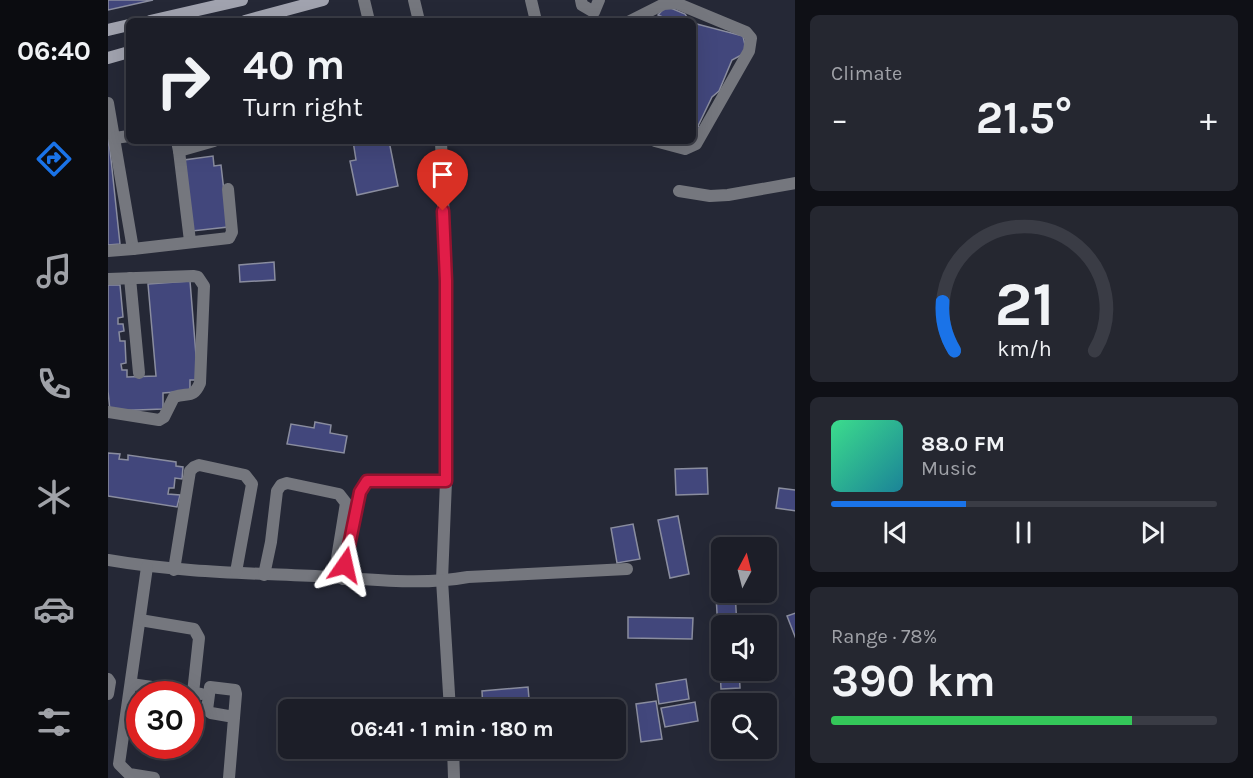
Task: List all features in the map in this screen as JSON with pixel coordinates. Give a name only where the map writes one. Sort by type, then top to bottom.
[{"type":"main road","points":[[163,18],[242,0]]},
{"type":"main road","points":[[273,17],[323,0]]},
{"type":"main road","points":[[108,30],[126,27]]},
{"type":"main road","points":[[108,57],[126,53]]},
{"type":"street","points":[[364,0],[368,18]]},
{"type":"street","points":[[414,0],[418,18]]},
{"type":"street","points":[[531,0],[535,18]]},
{"type":"street","points":[[581,0],[582,5],[597,11]]},
{"type":"street","points":[[636,18],[664,4],[676,3],[746,32],[751,38],[749,51],[696,144],[685,148],[668,144]]},
{"type":"street","points":[[108,103],[134,249]]},
{"type":"street","points":[[116,138],[126,136]]},
{"type":"street","points":[[441,144],[446,281],[446,481],[442,580],[449,699]]},
{"type":"street","points":[[178,146],[190,241]]},
{"type":"street","points":[[679,191],[710,196],[728,195],[795,183]]},
{"type":"street","points":[[108,251],[229,238],[232,234],[228,189]]},
{"type":"street","points":[[108,279],[193,276],[202,281],[204,285],[200,382],[193,394],[174,397],[164,417],[159,420],[108,412]]},
{"type":"street","points":[[130,278],[139,373]]},
{"type":"street","points":[[174,570],[190,471],[199,465],[245,475],[252,484],[236,572]]},
{"type":"street","points":[[339,578],[360,492],[367,481],[446,481]]},
{"type":"street","points":[[264,575],[278,491],[281,485],[287,483],[339,494],[344,498],[346,503],[339,578]]},
{"type":"street","points":[[108,560],[174,570],[339,578],[442,580],[627,569]]},
{"type":"street","points":[[131,681],[147,567]]},
{"type":"street","points":[[140,620],[196,631],[199,638],[194,681]]},
{"type":"street","points":[[108,679],[110,682],[108,694]]},
{"type":"street","points":[[229,778],[234,717],[236,690],[210,687],[206,709],[234,717]]},
{"type":"street","points":[[204,695],[208,696]]},
{"type":"street","points":[[126,717],[119,764],[129,774],[154,778]]},
{"type":"street","points":[[453,759],[454,778]]},
{"type":"building","points":[[108,0],[153,0],[108,10]]},
{"type":"building","points":[[666,6],[685,14],[688,18],[665,18],[658,15]]},
{"type":"building","points":[[696,24],[743,36],[745,45],[745,53],[732,60],[719,91],[712,97],[698,126],[702,129],[700,134],[696,133]]},
{"type":"building","points":[[108,131],[120,244],[108,245]]},
{"type":"building","points":[[353,144],[390,144],[398,186],[357,195],[350,161],[356,160]]},
{"type":"building","points":[[213,156],[214,166],[221,165],[228,227],[192,231],[184,160]]},
{"type":"building","points":[[274,262],[275,280],[240,282],[239,265]]},
{"type":"building","points":[[190,281],[198,380],[190,380],[190,391],[163,393],[163,409],[110,411],[108,285],[120,285],[123,317],[118,318],[118,324],[123,324],[124,331],[119,332],[120,341],[125,341],[126,363],[121,364],[122,370],[127,370],[127,377],[156,376],[148,284]]},
{"type":"building","points":[[315,422],[331,425],[330,433],[347,436],[344,453],[287,444],[291,424],[314,428]]},
{"type":"building","points":[[108,453],[120,454],[119,459],[128,460],[128,455],[176,462],[176,466],[183,467],[182,479],[175,478],[174,488],[169,488],[168,494],[180,495],[177,507],[108,496]]},
{"type":"building","points":[[707,468],[708,494],[676,495],[675,469]]},
{"type":"building","points":[[779,488],[795,490],[795,511],[776,508]]},
{"type":"building","points":[[678,516],[689,574],[670,578],[658,520]]},
{"type":"building","points":[[633,524],[640,559],[617,563],[611,528]]},
{"type":"building","points":[[716,603],[736,603],[736,615],[717,615]]},
{"type":"building","points":[[795,613],[795,636],[787,616]]},
{"type":"building","points":[[628,617],[693,618],[692,639],[628,638]]},
{"type":"building","points":[[686,679],[689,699],[659,704],[656,684]]},
{"type":"building","points":[[721,681],[740,681],[740,688],[721,689]]},
{"type":"building","points":[[528,687],[529,699],[482,699],[482,691]]},
{"type":"building","points":[[656,701],[662,739],[641,742],[636,704]]},
{"type":"building","points":[[695,702],[698,721],[665,727],[661,708]]},
{"type":"route","points":[[345,565],[360,492],[367,481],[446,481],[446,281],[443,211]]}]
